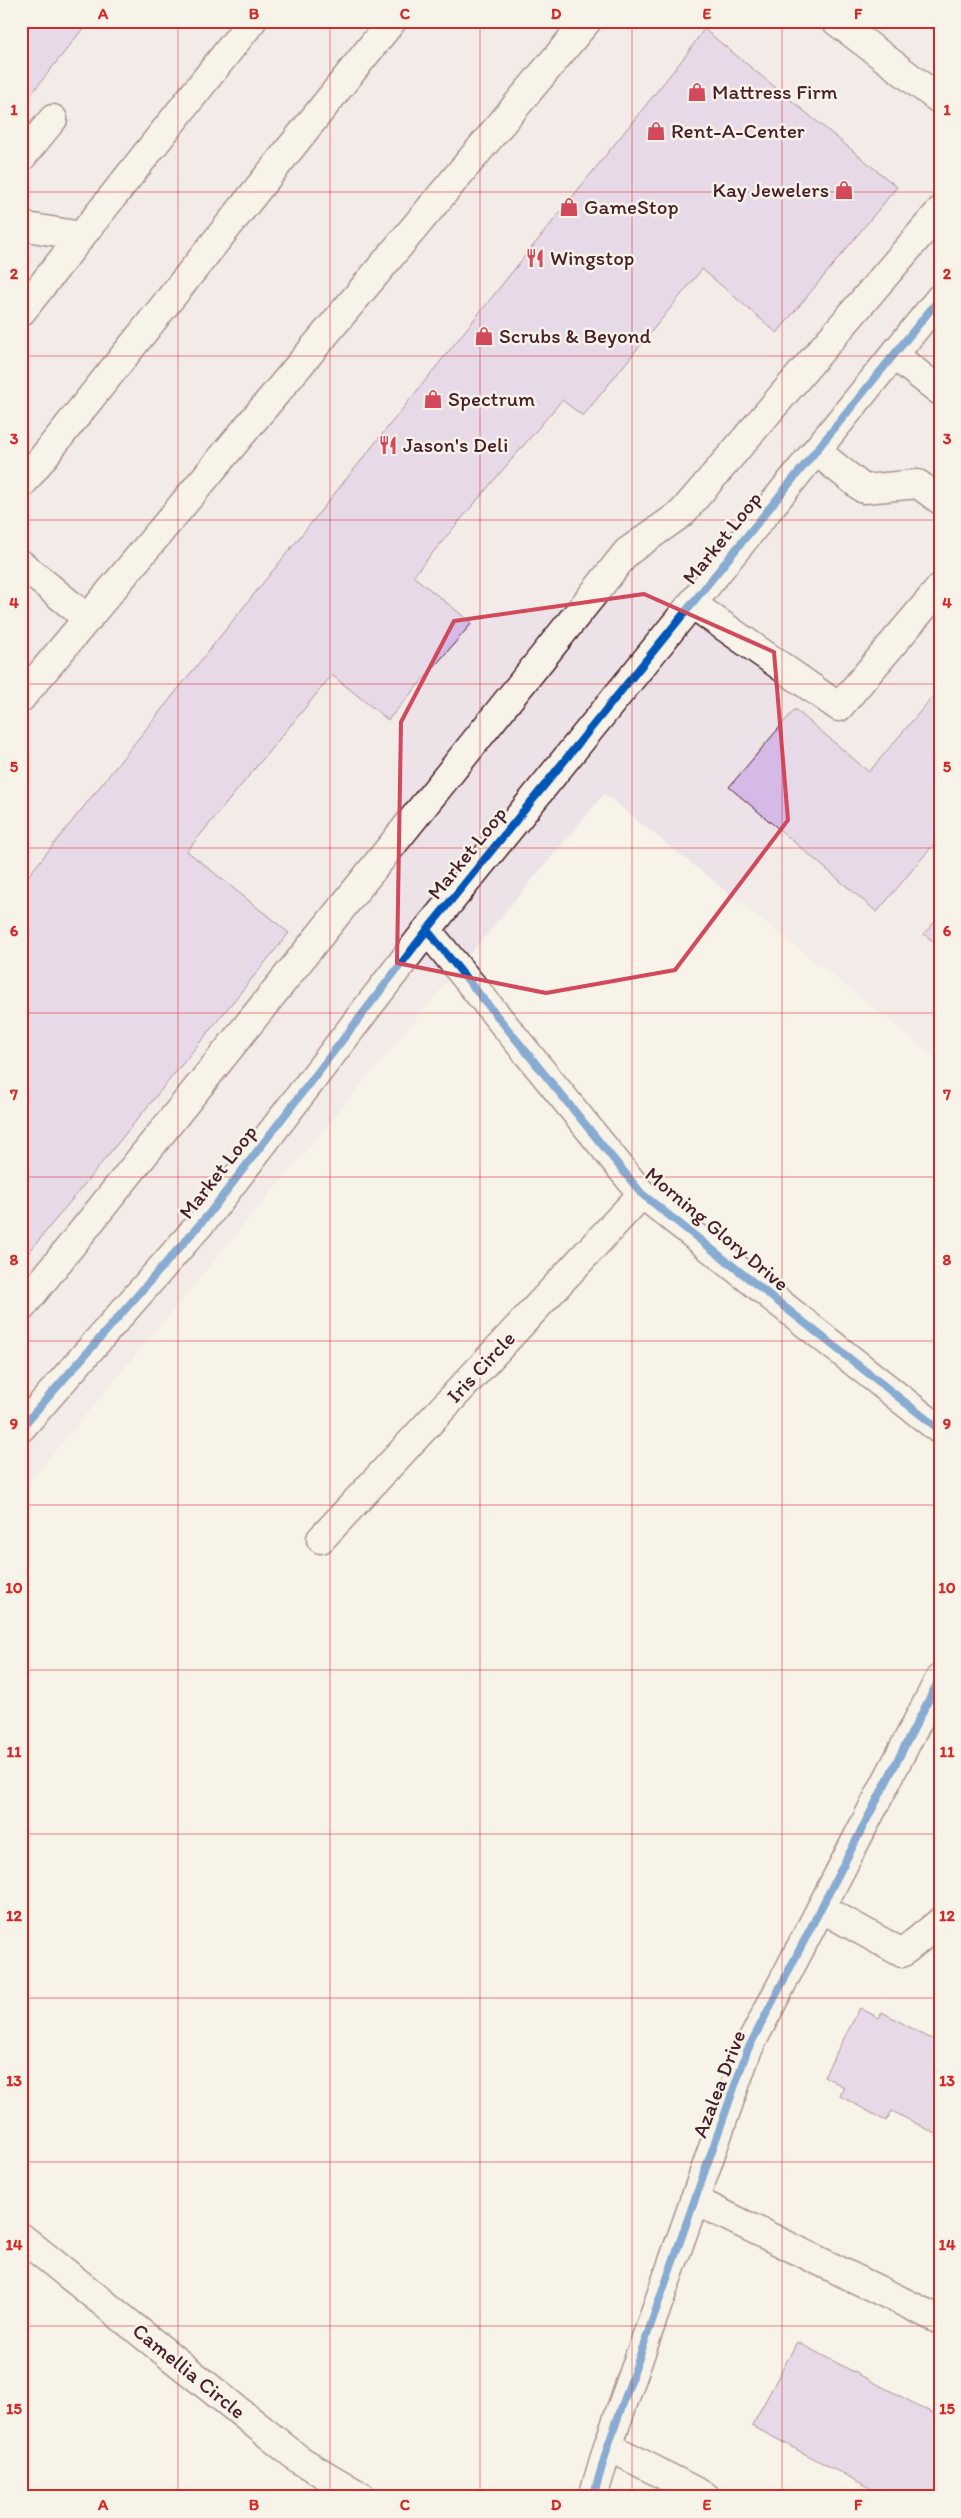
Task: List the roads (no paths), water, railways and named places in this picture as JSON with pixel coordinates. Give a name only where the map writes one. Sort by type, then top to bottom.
[{"type":"street","points":[[21,312],[252,21]]},
{"type":"street","points":[[21,485],[392,21]]},
{"type":"street","points":[[21,698],[587,21]]},
{"type":"street","points":[[836,21],[940,100]]},
{"type":"street","points":[[21,158],[53,119]]},
{"type":"street","points":[[21,1308],[627,552],[682,513],[940,212]]},
{"type":"street","points":[[21,226],[81,236]]},
{"type":"street","name":"Market Loop","points":[[21,1428],[208,1215],[427,930],[940,298]]},
{"type":"street","points":[[894,355],[940,391]]},
{"type":"street","points":[[816,451],[864,489],[918,484],[940,500]]},
{"type":"street","points":[[21,564],[88,619]]},
{"type":"street","points":[[692,604],[839,707],[940,588]]},
{"type":"street","name":"Morning Glory Drive","points":[[427,930],[642,1194],[940,1430]]},
{"type":"street","name":"Iris Circle","points":[[321,1539],[642,1194]]},
{"type":"street","name":"Azalea Drive","points":[[593,2497],[608,2446],[747,2051],[940,1678]]},
{"type":"street","points":[[821,1908],[902,1953],[940,1922]]},
{"type":"street","points":[[694,2200],[940,2320]]},
{"type":"street","name":"Camellia Circle","points":[[21,2237],[300,2460],[362,2497]]},
{"type":"street","points":[[608,2446],[706,2497]]},
{"type":"place","name":"Mattress Firm","points":[[697,92]]},
{"type":"place","name":"Rent-A-Center","points":[[656,131]]},
{"type":"place","name":"Kay Jewelers","points":[[844,190]]},
{"type":"place","name":"GameStop","points":[[569,207]]},
{"type":"place","name":"Wingstop","points":[[535,258]]},
{"type":"place","name":"Scrubs & Beyond","points":[[484,336]]},
{"type":"place","name":"Spectrum","points":[[433,399]]},
{"type":"place","name":"Jason's Deli","points":[[388,445]]}]
